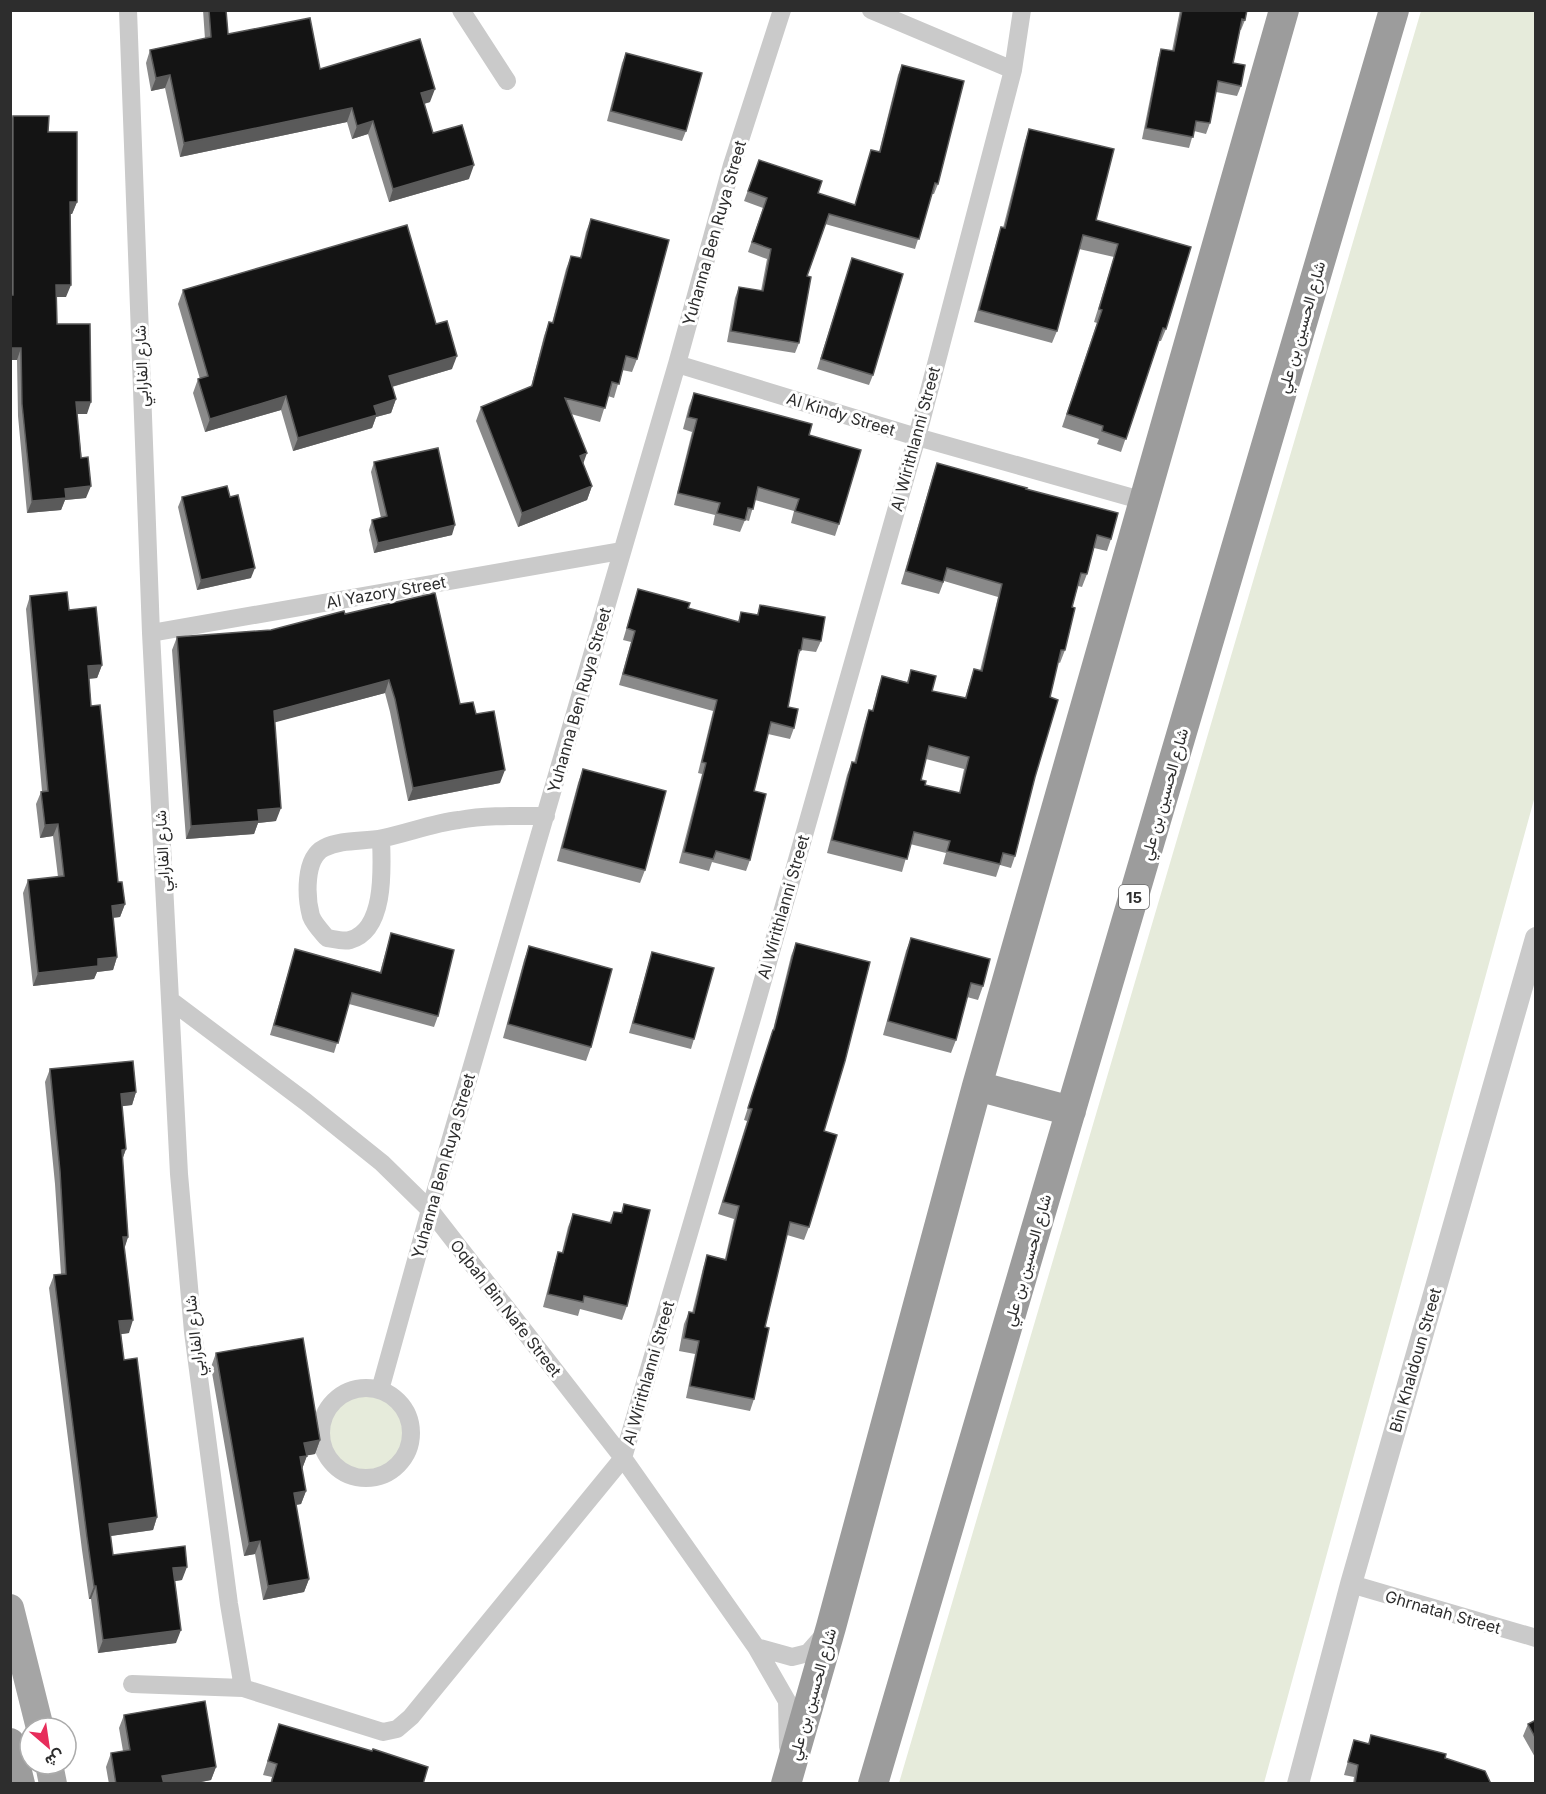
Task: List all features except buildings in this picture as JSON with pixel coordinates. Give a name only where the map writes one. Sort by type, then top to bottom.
[{"type":"highway","name":"شارع الحسين بن علي","points":[[788,1778],[977,1086],[1284,10]]},
{"type":"highway","name":"شارع الحسين بن علي","points":[[873,1784],[1394,10]]},
{"type":"highway","points":[[977,1086],[1071,1111]]},
{"type":"highway","points":[[10,1743],[20,1784]]},
{"type":"main road","points":[[10,1608],[37,1716]]},
{"type":"street","name":"شارع الفارابي","points":[[128,10],[151,633],[179,1174],[193,1332],[229,1604],[243,1688]]},
{"type":"street","points":[[461,10],[507,81]]},
{"type":"street","name":"Yuhanna Ben Ruya Street","points":[[380,1390],[430,1210],[677,364],[732,165],[782,10]]},
{"type":"street","points":[[871,10],[1013,70]]},
{"type":"street","name":"Al Wirithlanni Street","points":[[243,1688],[383,1732],[397,1729],[411,1717],[623,1458],[756,1004],[917,437],[1013,70],[1022,10]]},
{"type":"street","name":"Al Kindy Street","points":[[677,364],[917,437],[1144,501]]},
{"type":"street","name":"Al Yazory Street","points":[[151,633],[621,551]]},
{"type":"street","points":[[381,838],[380,892],[370,924],[357,937],[349,940],[327,938],[311,916],[308,890],[311,863],[325,847],[343,842],[381,838],[458,820],[546,816]]},
{"type":"street","name":"Bin Khaldoun Street","points":[[1298,1784],[1351,1584],[1536,938]]},
{"type":"street","name":"Oqbah Bin Nafe Street","points":[[170,1000],[382,1162],[430,1210],[623,1458],[756,1647],[787,1701],[788,1778]]},
{"type":"street","points":[[365,1388],[380,1390],[393,1396],[403,1407],[409,1420],[411,1435],[408,1449],[400,1462],[389,1471],[375,1477],[346,1474],[334,1465],[325,1453],[321,1438],[321,1423],[327,1409],[337,1398],[350,1390],[365,1388]]},
{"type":"street","name":"Ghrnatah Street","points":[[1351,1584],[1536,1638]]},
{"type":"street","points":[[756,1647],[792,1657],[808,1653],[831,1627]]},
{"type":"street","points":[[132,1684],[243,1688]]},
{"type":"green space","points":[[1421,11],[1535,11],[1535,796],[1264,1783],[899,1783]]},
{"type":"green space","points":[[366,1393],[381,1396],[394,1404],[402,1417],[405,1432],[402,1447],[394,1460],[381,1468],[366,1471],[351,1468],[338,1460],[330,1447],[327,1432],[330,1417],[338,1404],[351,1396]]}]
